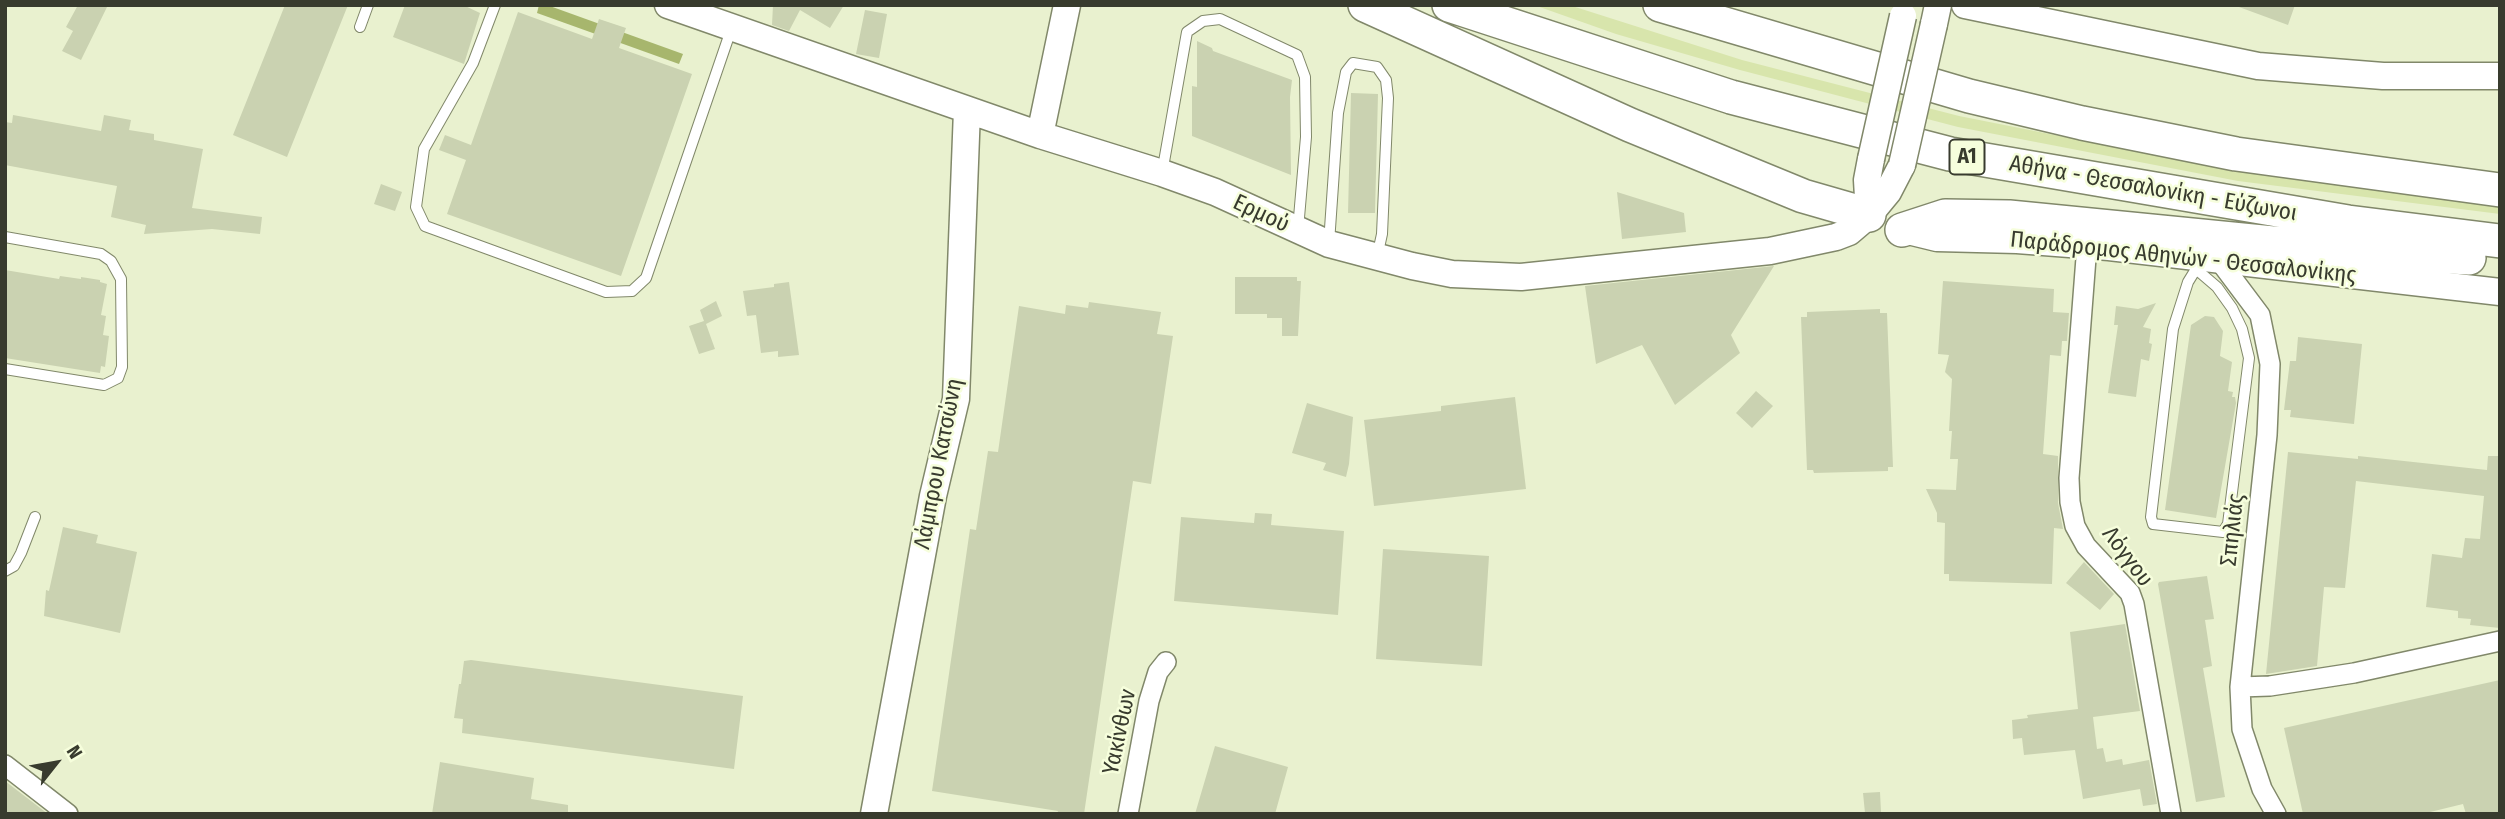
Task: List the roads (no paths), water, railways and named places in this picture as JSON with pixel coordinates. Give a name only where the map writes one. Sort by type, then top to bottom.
[{"type":"highway","points":[[1365,5],[1630,125],[1803,195],[1869,215]]},
{"type":"highway","name":"Αθήνα - Θεσσαλονίκη - Εύζωνοι","points":[[1449,5],[1731,97],[1951,154],[2334,220],[2500,242]]},
{"type":"highway","points":[[1660,5],[1969,96],[2082,123],[2236,154],[2500,190]]},
{"type":"highway","points":[[1902,230],[1945,216],[2009,217],[2364,252],[2500,260]]},
{"type":"street","name":"Ερμού","points":[[668,5],[1040,135],[1162,173],[1214,192],[1329,244],[1452,274],[1521,277],[1770,251],[1849,232],[1869,215],[1888,192],[1902,165],[1936,14]]},
{"type":"street","points":[[1040,135],[1067,5]]},
{"type":"street","points":[[1965,5],[2258,66],[2383,76],[2500,76]]},
{"type":"street","points":[[1869,215],[1867,180],[1904,10]]},
{"type":"street","name":"Λάμπρου Κατσώνη","points":[[874,814],[933,496],[956,399],[967,110]]},
{"type":"street","name":"Παράδρομος Αθηνών - Θεσσαλονίκης","points":[[1869,215],[1902,230],[1937,238],[2087,245],[2206,261],[2500,292]]},
{"type":"street","name":"Λόγγου","points":[[2087,245],[2069,478],[2070,502],[2076,526],[2087,546],[2130,593],[2134,604],[2171,814]]},
{"type":"street","name":"Σπηλιάς","points":[[2206,261],[2260,315],[2270,364],[2267,435],[2240,687],[2242,729],[2262,789],[2276,814]]},
{"type":"street","points":[[2240,687],[2270,686],[2354,673],[2500,641]]},
{"type":"street","name":"Υακίνθων","points":[[1128,814],[1149,701],[1158,672],[1166,662]]},
{"type":"street","points":[[5,765],[68,814]]},
{"type":"lane","points":[[359,27],[368,5]]},
{"type":"lane","points":[[495,5],[473,63],[424,149],[416,208],[425,226],[606,292],[632,291],[646,278],[732,27]]},
{"type":"lane","points":[[1162,173],[1187,32],[1203,21],[1220,19],[1297,55],[1305,77],[1306,137],[1298,231]]},
{"type":"lane","points":[[1329,244],[1338,113],[1346,72],[1353,63],[1377,67],[1387,80],[1388,98],[1382,234],[1377,257]]},
{"type":"lane","points":[[5,237],[101,254],[111,261],[121,279],[122,367],[118,378],[104,385],[5,369]]},
{"type":"lane","points":[[2206,261],[2217,287],[2232,308],[2242,329],[2249,358],[2228,524],[2223,532],[2153,524],[2151,517],[2173,329],[2188,282],[2206,261]]},
{"type":"lane","points":[[5,571],[14,566],[35,517]]}]
